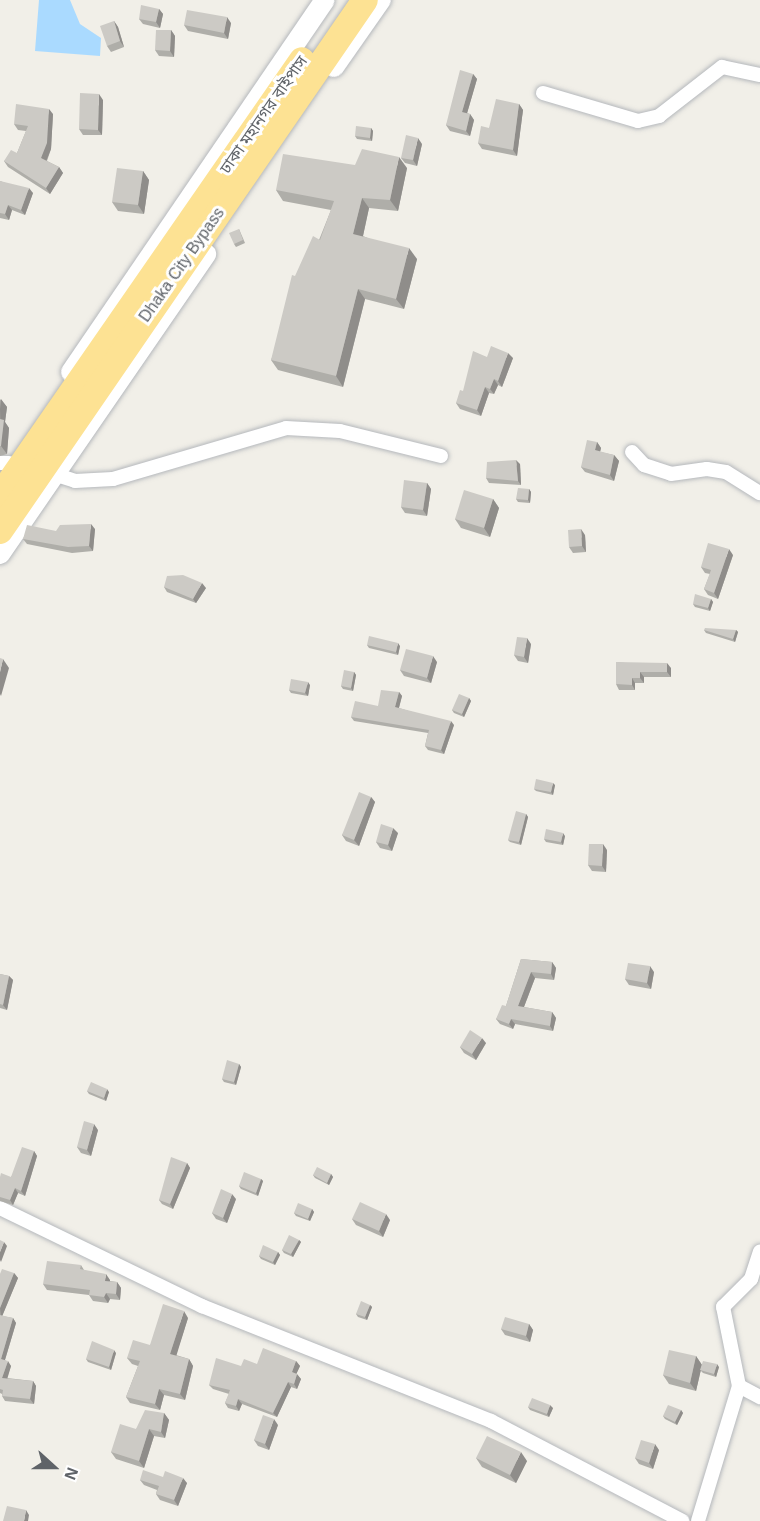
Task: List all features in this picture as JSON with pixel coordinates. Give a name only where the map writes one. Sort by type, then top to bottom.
[{"type":"highway","name":"ঢাকা মহানগর বাইপাস","points":[[0,496],[344,0]]},
{"type":"highway","name":"Dhaka City Bypass","points":[[0,531],[364,0]]},
{"type":"main road","points":[[3,467],[325,0]]},
{"type":"main road","points":[[0,554],[57,475],[381,0]]},
{"type":"street","points":[[543,93],[638,121],[659,116],[722,67],[760,75]]},
{"type":"street","points":[[57,475],[75,481],[113,479],[286,428],[340,431],[441,456]]},
{"type":"street","points":[[632,452],[644,465],[671,474],[707,469],[726,472],[760,493]]},
{"type":"street","points":[[0,1208],[202,1306],[491,1421],[682,1521]]},
{"type":"street","points":[[698,1521],[739,1386],[723,1307],[751,1279],[760,1251]]},
{"type":"street","points":[[739,1386],[760,1397]]},
{"type":"water","points":[[39,0],[70,0],[80,24],[101,38],[100,56],[35,51]]},
{"type":"building","points":[[141,5],[159,9],[156,22],[139,19]]},
{"type":"building","points":[[187,10],[227,17],[224,33],[184,25]]},
{"type":"building","points":[[114,21],[120,41],[107,46],[100,26]]},
{"type":"building","points":[[156,30],[171,30],[170,51],[155,50]]},
{"type":"building","points":[[460,70],[473,74],[462,112],[470,114],[466,131],[446,125]]},
{"type":"building","points":[[80,93],[99,94],[98,130],[79,129]]},
{"type":"building","points":[[496,99],[519,104],[513,150],[478,143],[481,126],[489,128]]},
{"type":"building","points":[[16,104],[49,109],[47,143],[41,158],[59,167],[46,188],[4,161],[11,150],[17,153],[28,126],[14,124]]},
{"type":"building","points":[[356,126],[371,128],[370,138],[355,136]]},
{"type":"building","points":[[406,135],[418,138],[413,160],[401,158]]},
{"type":"building","points":[[362,149],[399,157],[390,200],[362,198],[353,234],[409,248],[396,299],[358,289],[336,376],[271,360],[292,275],[295,276],[313,236],[320,240],[334,201],[276,190],[283,154],[355,165]]},
{"type":"building","points":[[117,168],[143,171],[138,205],[112,202]]},
{"type":"building","points":[[0,181],[29,188],[21,210],[8,205],[5,214],[0,213]]},
{"type":"building","points":[[239,229],[243,240],[234,244],[229,233]]},
{"type":"building","points":[[491,346],[508,353],[498,381],[494,379],[490,389],[485,387],[477,410],[456,403],[460,390],[463,391],[473,351],[487,357]]},
{"type":"building","points":[[0,419],[4,420],[1,446],[0,446]]},
{"type":"building","points":[[587,440],[597,442],[595,450],[614,455],[610,475],[581,467]]},
{"type":"building","points":[[516,460],[518,481],[486,478],[487,462]]},
{"type":"building","points":[[404,480],[427,483],[423,510],[401,507]]},
{"type":"building","points":[[518,488],[529,489],[528,500],[516,499]]},
{"type":"building","points":[[464,490],[493,499],[484,528],[455,519]]},
{"type":"building","points":[[91,524],[89,546],[68,547],[23,539],[27,525],[56,531],[60,525]]},
{"type":"building","points":[[581,529],[582,546],[569,547],[568,530]]},
{"type":"building","points":[[708,543],[729,549],[714,593],[704,589],[711,570],[701,567]]},
{"type":"building","points":[[183,575],[202,583],[193,599],[164,587],[167,576]]},
{"type":"building","points":[[695,594],[711,599],[708,608],[693,604]]},
{"type":"building","points":[[705,628],[736,630],[733,639],[704,630]]},
{"type":"building","points":[[369,636],[398,643],[396,652],[367,645]]},
{"type":"building","points":[[517,637],[527,638],[524,657],[514,655]]},
{"type":"building","points":[[406,649],[433,656],[427,678],[400,670]]},
{"type":"building","points":[[616,662],[667,663],[667,672],[640,672],[640,678],[632,678],[632,685],[616,684]]},
{"type":"building","points":[[344,670],[354,672],[351,688],[341,686]]},
{"type":"building","points":[[291,679],[308,682],[305,693],[289,690]]},
{"type":"building","points":[[381,690],[399,692],[395,707],[451,721],[441,750],[425,746],[429,730],[351,717],[355,701],[378,706]]},
{"type":"building","points":[[459,694],[469,698],[462,714],[452,710]]},
{"type":"building","points":[[536,779],[553,783],[551,792],[534,789]]},
{"type":"building","points":[[359,792],[371,797],[354,840],[342,835]]},
{"type":"building","points":[[516,811],[526,814],[519,842],[508,840]]},
{"type":"building","points":[[381,824],[393,828],[388,845],[376,842]]},
{"type":"building","points":[[546,829],[563,833],[561,842],[544,839]]},
{"type":"building","points":[[589,844],[603,844],[602,866],[588,865]]},
{"type":"building","points":[[521,959],[552,962],[551,974],[531,972],[518,1006],[552,1012],[550,1026],[511,1019],[509,1024],[496,1019],[502,1005],[506,1006]]},
{"type":"building","points":[[628,963],[650,966],[647,983],[625,979]]},
{"type":"building","points":[[0,974],[9,976],[3,1005],[0,1004]]},
{"type":"building","points":[[470,1030],[482,1038],[472,1054],[460,1047]]},
{"type":"building","points":[[227,1060],[239,1064],[234,1082],[222,1079]]},
{"type":"building","points":[[91,1082],[107,1089],[104,1098],[87,1091]]},
{"type":"building","points":[[84,1121],[94,1124],[87,1150],[77,1147]]},
{"type":"building","points":[[22,1147],[34,1151],[21,1191],[15,1188],[10,1200],[0,1197],[1,1173],[11,1177]]},
{"type":"building","points":[[171,1157],[187,1163],[170,1204],[159,1200]]},
{"type":"building","points":[[317,1167],[331,1174],[327,1183],[313,1175]]},
{"type":"building","points":[[244,1172],[261,1179],[256,1193],[239,1186]]},
{"type":"building","points":[[221,1189],[232,1194],[223,1218],[212,1213]]},
{"type":"building","points":[[360,1202],[386,1214],[379,1231],[352,1219]]},
{"type":"building","points":[[298,1203],[312,1209],[308,1219],[294,1213]]},
{"type":"building","points":[[289,1235],[299,1240],[291,1254],[282,1250]]},
{"type":"building","points":[[0,1240],[4,1242],[0,1252]]},
{"type":"building","points":[[263,1245],[278,1252],[273,1262],[259,1256]]},
{"type":"building","points":[[47,1261],[81,1265],[80,1269],[106,1274],[105,1281],[117,1282],[116,1294],[106,1293],[104,1297],[89,1295],[90,1290],[43,1284]]},
{"type":"building","points":[[2,1269],[14,1273],[0,1308],[0,1274]]},
{"type":"building","points":[[361,1301],[370,1305],[365,1317],[356,1314]]},
{"type":"building","points":[[163,1304],[184,1311],[170,1354],[189,1359],[180,1394],[159,1389],[155,1404],[126,1397],[140,1361],[127,1358],[133,1340],[150,1345]]},
{"type":"building","points":[[0,1315],[13,1318],[1,1359],[8,1361],[2,1378],[33,1381],[30,1399],[2,1396],[3,1390],[0,1389]]},
{"type":"building","points":[[505,1317],[529,1324],[526,1336],[501,1329]]},
{"type":"building","points":[[92,1341],[114,1350],[109,1367],[86,1359]]},
{"type":"building","points":[[263,1348],[296,1361],[292,1372],[297,1374],[294,1384],[288,1382],[273,1413],[238,1399],[236,1406],[225,1403],[230,1390],[209,1385],[216,1358],[241,1366],[244,1359],[257,1364]]},
{"type":"building","points":[[669,1350],[696,1356],[690,1383],[663,1375]]},
{"type":"building","points":[[703,1361],[717,1364],[714,1374],[700,1370]]},
{"type":"building","points":[[532,1398],[550,1405],[547,1414],[528,1407]]},
{"type":"building","points":[[668,1405],[681,1410],[675,1422],[663,1416]]},
{"type":"building","points":[[145,1410],[164,1413],[161,1432],[149,1429],[139,1461],[111,1452],[120,1424],[136,1429]]},
{"type":"building","points":[[263,1415],[274,1419],[265,1444],[254,1440]]},
{"type":"building","points":[[487,1436],[521,1452],[510,1475],[476,1458]]},
{"type":"building","points":[[641,1440],[655,1444],[649,1463],[635,1458]]},
{"type":"building","points":[[143,1470],[163,1477],[165,1471],[183,1478],[174,1500],[156,1494],[159,1486],[140,1480]]},
{"type":"building","points":[[7,1506],[26,1510],[24,1521],[3,1521]]}]
